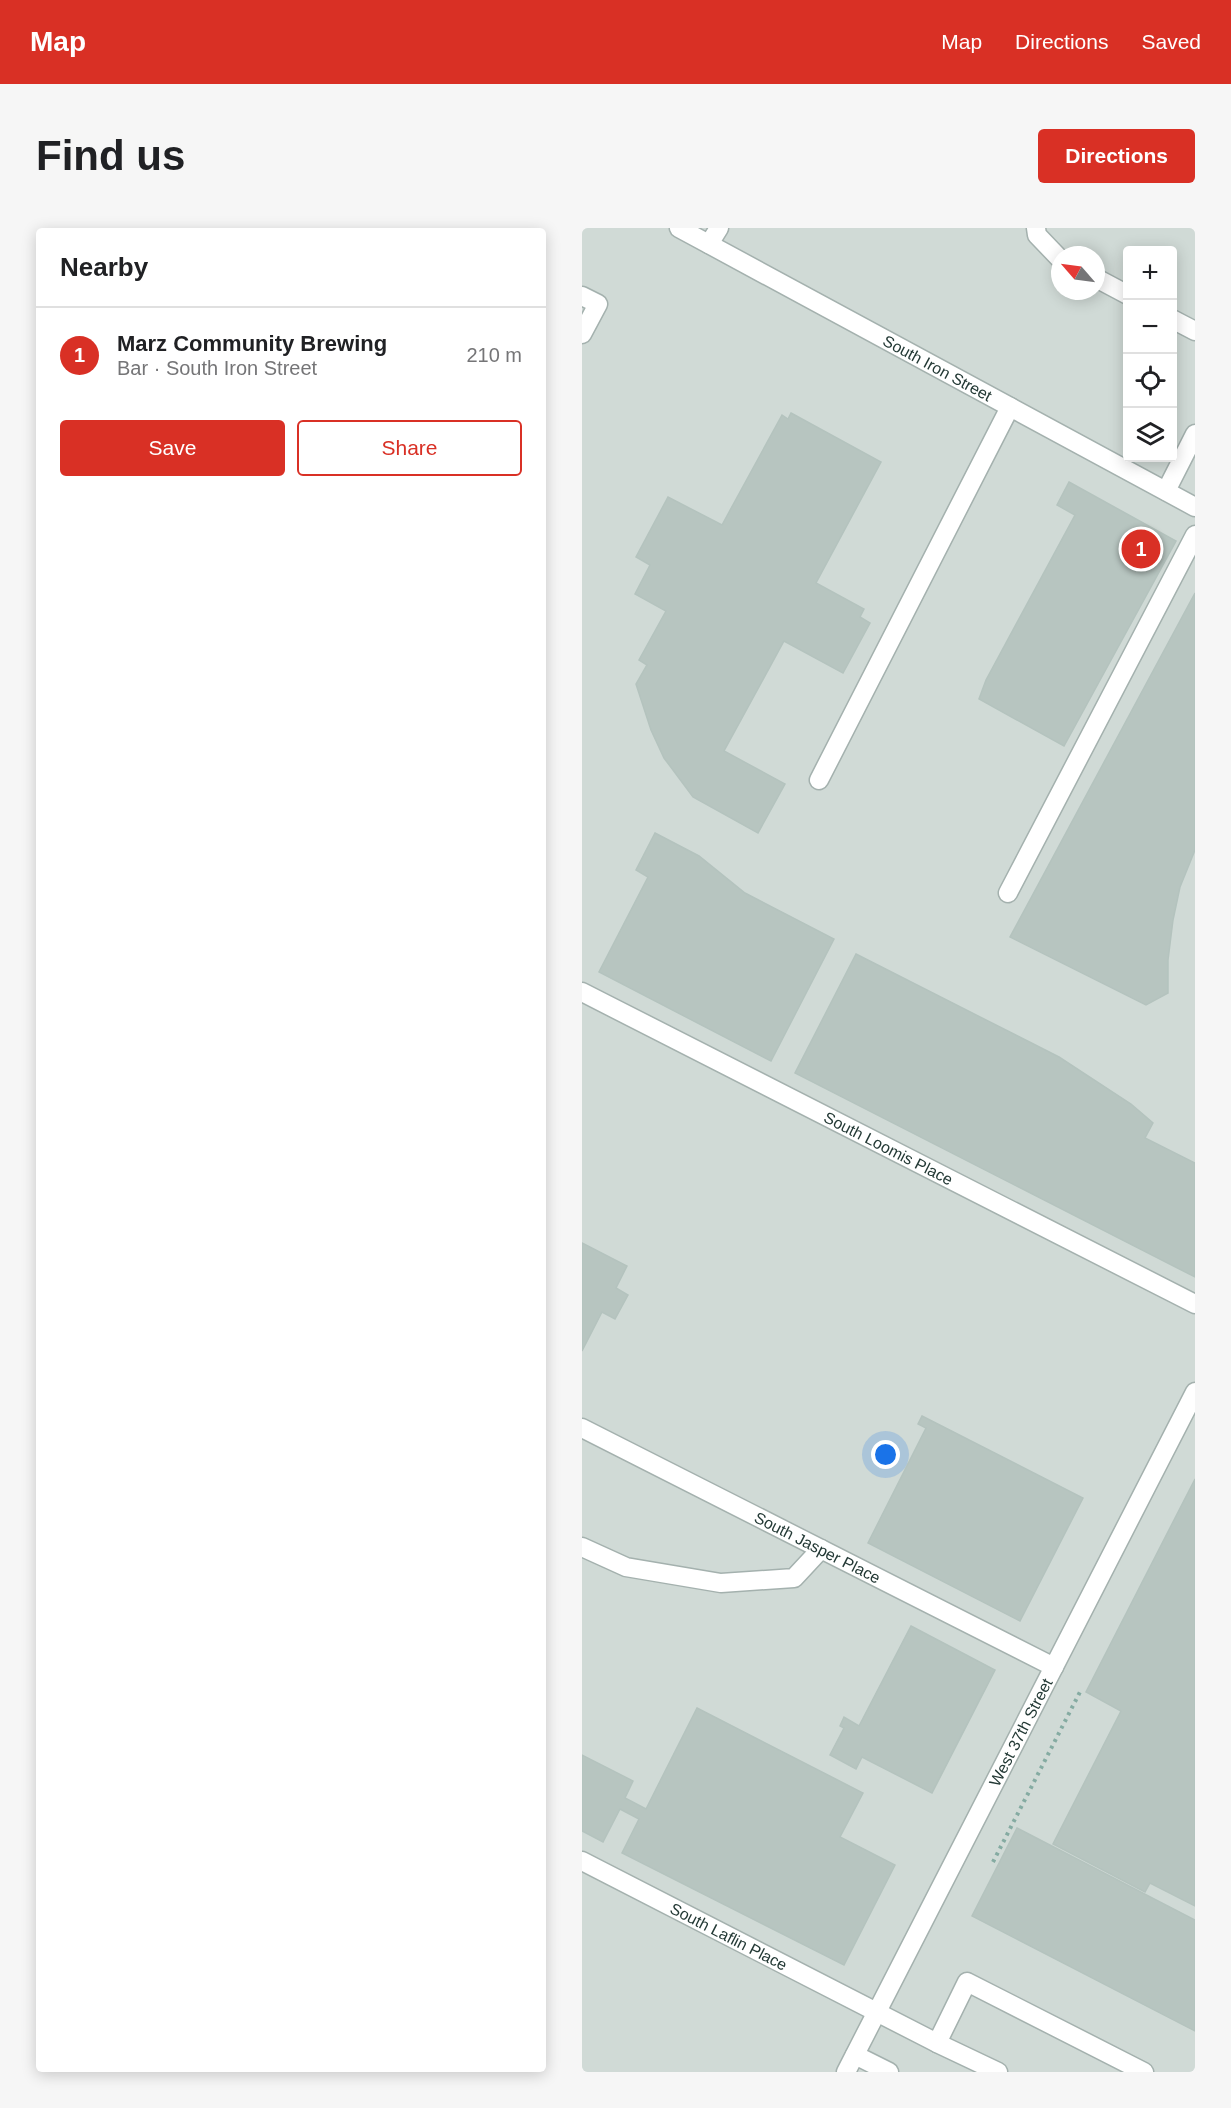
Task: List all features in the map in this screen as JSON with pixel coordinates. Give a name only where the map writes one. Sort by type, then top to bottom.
[{"type":"street","name":"South Iron Street","points":[[679,228],[1195,507]]},
{"type":"street","points":[[708,244],[719,228]]},
{"type":"street","points":[[1036,228],[1037,235],[1051,250]]},
{"type":"street","points":[[1105,283],[1123,292]]},
{"type":"street","points":[[582,296],[598,304],[582,334]]},
{"type":"street","points":[[1177,321],[1195,331]]},
{"type":"street","points":[[819,780],[1011,407]]},
{"type":"street","points":[[1166,491],[1195,434]]},
{"type":"street","points":[[1008,893],[1195,535]]},
{"type":"street","name":"South Loomis Place","points":[[582,992],[1195,1304]]},
{"type":"street","name":"West 37th Street","points":[[846,2072],[1195,1392]]},
{"type":"street","name":"South Jasper Place","points":[[582,1428],[1054,1667]]},
{"type":"street","points":[[582,1547],[626,1567],[721,1583],[794,1578],[821,1549]]},
{"type":"street","name":"South Laflin Place","points":[[582,1861],[998,2072]]},
{"type":"street","points":[[938,2043],[967,1982],[1144,2072]]},
{"type":"street","points":[[855,2055],[889,2072]]},
{"type":"path","points":[[993,1862],[1081,1690]]},
{"type":"shaded area","points":[[582,228],[1195,228],[1195,2072],[582,2072]]},
{"type":"building","points":[[791,413],[881,462],[816,583],[864,609],[860,617],[870,623],[843,673],[784,641],[724,751],[785,784],[758,833],[693,797],[664,758],[651,730],[636,684],[647,665],[639,660],[666,611],[635,594],[650,565],[636,557],[668,497],[722,525],[782,415],[788,419]]},
{"type":"building","points":[[1069,482],[1176,541],[1064,746],[979,699],[986,680],[1075,515],[1057,505]]},
{"type":"building","points":[[1195,593],[1195,850],[1180,887],[1173,920],[1168,960],[1168,993],[1146,1005],[1010,937]]},
{"type":"building","points":[[655,833],[699,856],[745,893],[834,939],[771,1061],[599,972],[648,877],[636,870]]},
{"type":"building","points":[[856,954],[1059,1057],[1131,1104],[1153,1123],[1145,1138],[1195,1163],[1195,1277],[795,1073]]},
{"type":"building","points":[[582,1243],[627,1266],[616,1288],[628,1295],[615,1319],[602,1312],[582,1351]]},
{"type":"building","points":[[922,1416],[1083,1498],[1020,1621],[868,1543],[926,1428],[918,1424]]},
{"type":"building","points":[[1195,1479],[1195,1906],[1150,1883],[1145,1892],[1053,1844],[1121,1711],[1086,1692]]},
{"type":"building","points":[[911,1626],[995,1670],[932,1793],[862,1757],[856,1769],[830,1755],[844,1728],[840,1726],[844,1717],[859,1726]]},
{"type":"building","points":[[697,1708],[863,1793],[840,1837],[895,1865],[844,1965],[622,1853],[639,1819],[620,1809],[603,1842],[582,1831],[582,1755],[633,1781],[625,1798],[646,1809]]},
{"type":"building","points":[[1017,1828],[1195,1920],[1195,2031],[972,1916]]},
{"type":"place","name":"Marz Community Brewing","points":[[1141,549]]}]
